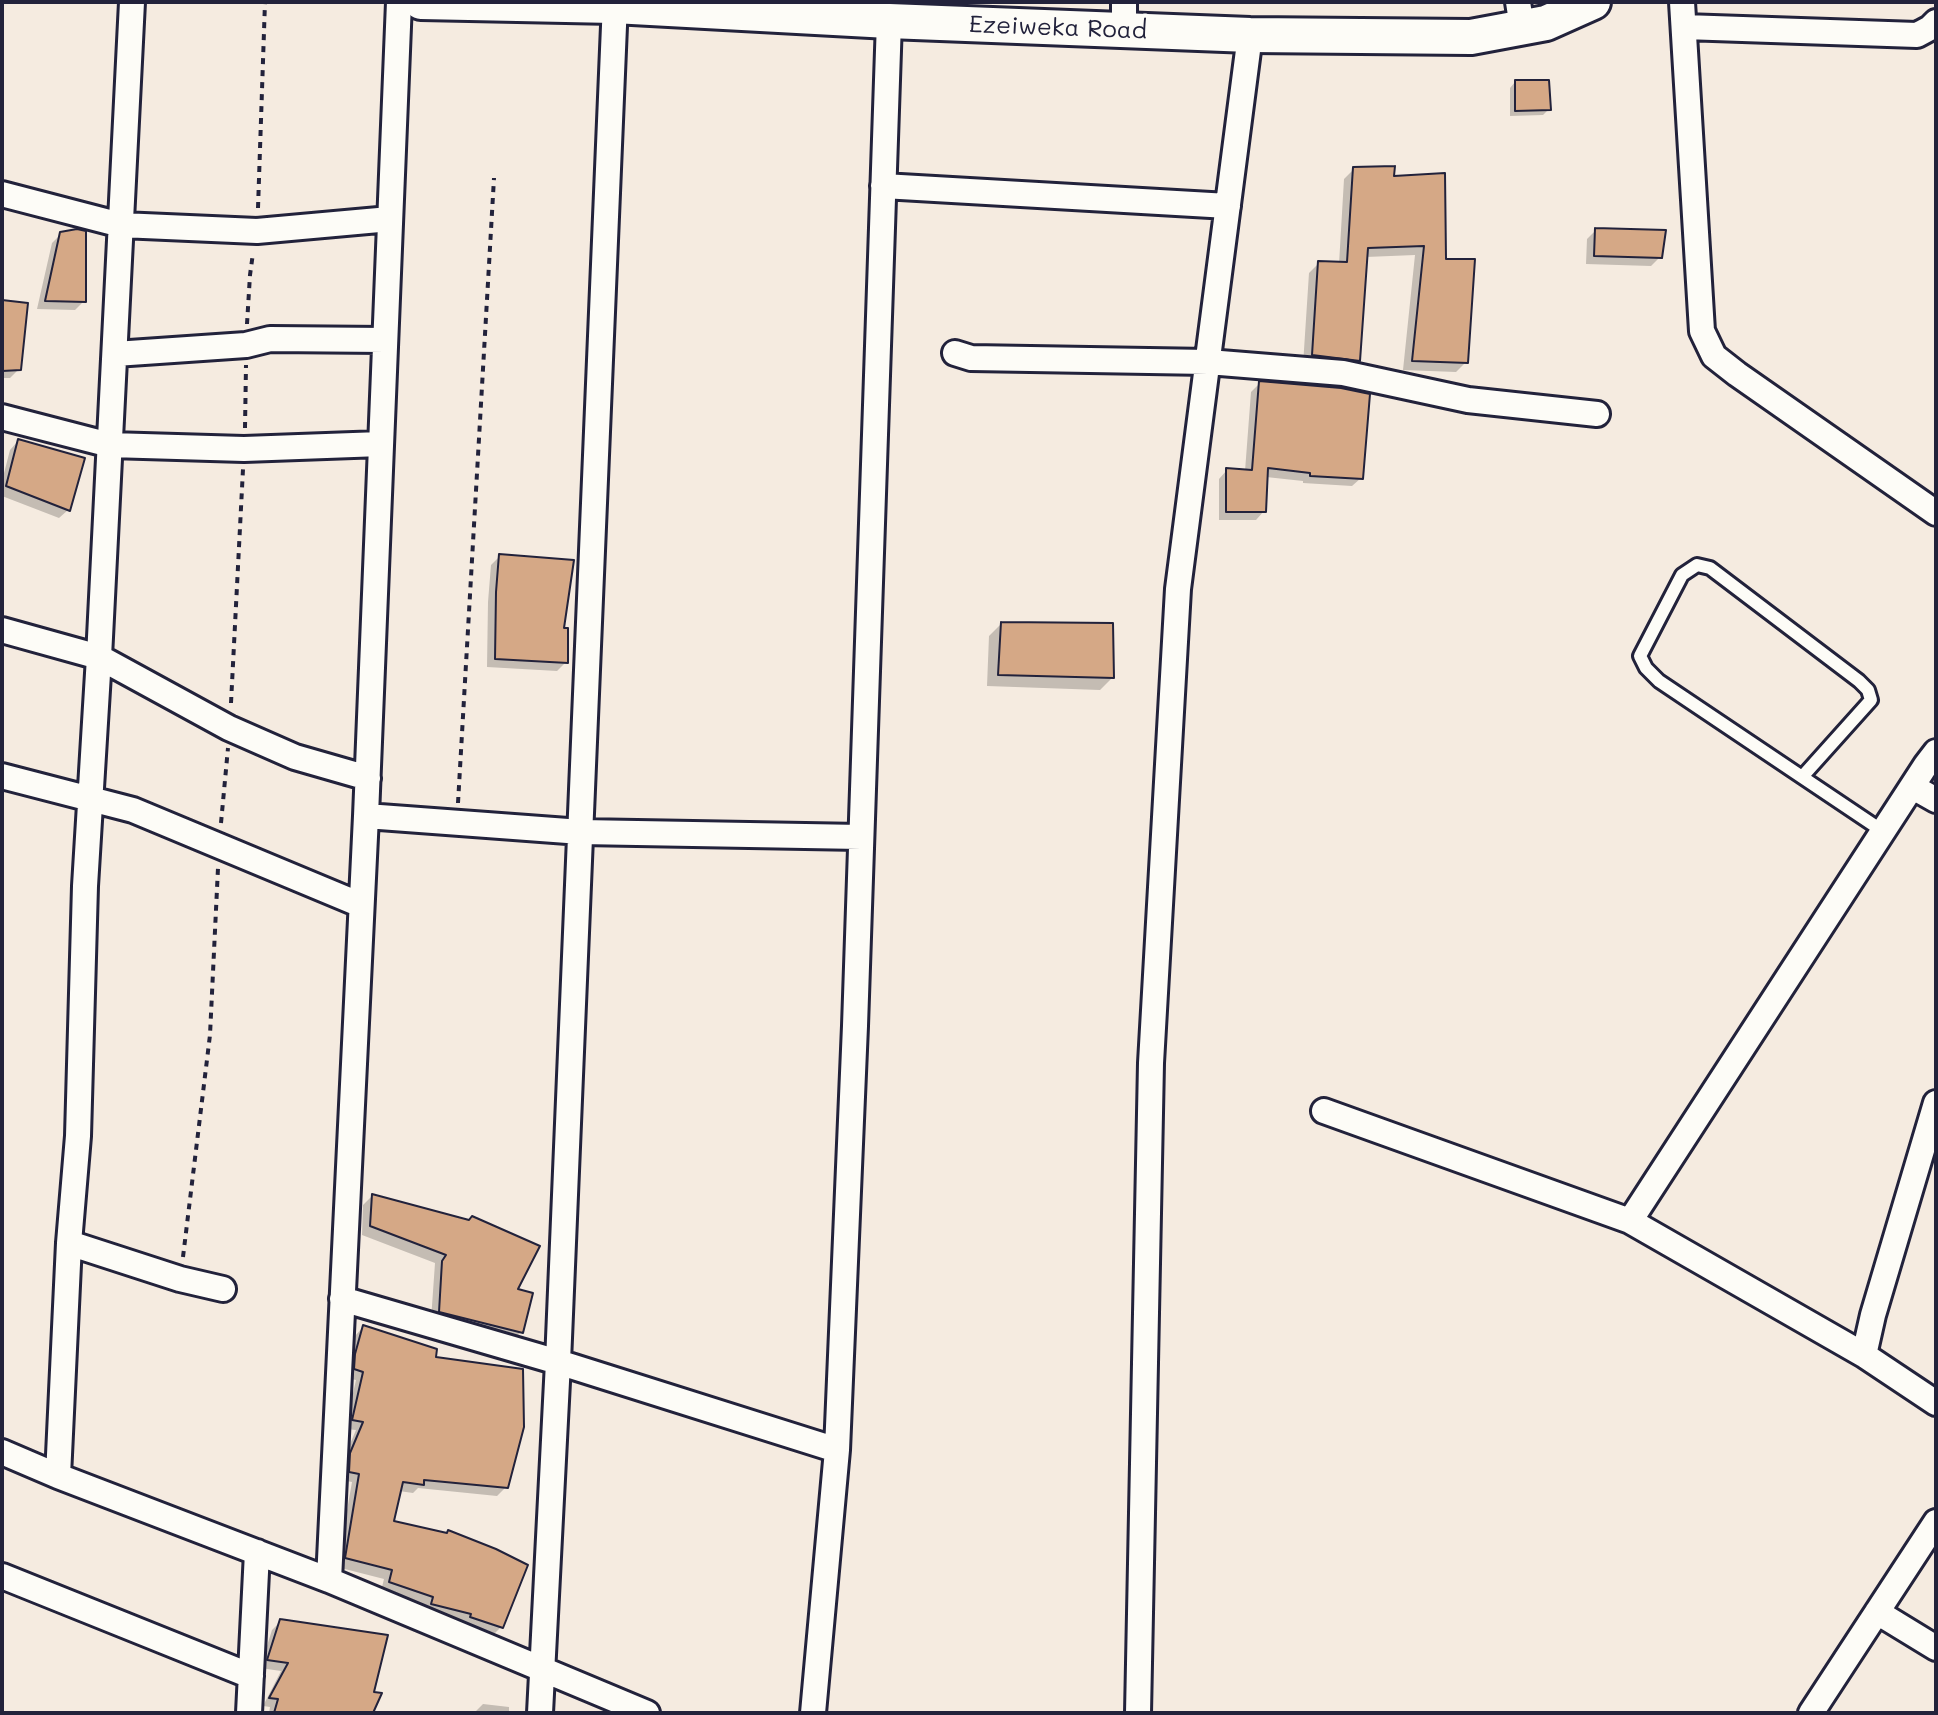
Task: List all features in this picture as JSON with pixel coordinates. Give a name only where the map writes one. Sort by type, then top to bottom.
[{"type":"main road","name":"Ezeiweka Road","points":[[421,2],[614,4],[889,21],[1124,16],[1250,35],[1471,37],[1520,15],[1546,23],[1593,2]]},
{"type":"street","points":[[58,1476],[69,1243],[78,1136],[85,886],[132,2]]},
{"type":"street","points":[[329,1580],[368,778],[399,2]]},
{"type":"street","points":[[1682,2],[1702,331],[1714,356],[1936,513]]},
{"type":"street","points":[[540,1713],[581,832],[614,4]]},
{"type":"street","points":[[813,1713],[837,1450],[855,1026],[889,21]]},
{"type":"street","points":[[1684,27],[1917,35],[1936,22]]},
{"type":"street","points":[[1138,1713],[1151,1063],[1178,589],[1250,35]]},
{"type":"street","points":[[883,186],[1228,206]]},
{"type":"street","points":[[2,194],[121,225],[257,231],[390,219]]},
{"type":"street","points":[[115,354],[246,345],[270,339],[385,340]]},
{"type":"street","points":[[955,353],[971,358],[1208,362],[1343,373],[1468,400],[1597,414]]},
{"type":"street","points":[[2,417],[110,445],[244,449],[381,444]]},
{"type":"street","points":[[2,630],[99,657],[229,728],[295,757],[368,778]]},
{"type":"street","points":[[1630,1221],[1936,752]]},
{"type":"street","points":[[2,776],[133,810],[361,905]]},
{"type":"street","points":[[1913,787],[1936,800]]},
{"type":"street","points":[[366,816],[581,832],[861,837]]},
{"type":"street","points":[[1864,1355],[1936,1103]]},
{"type":"street","points":[[1324,1111],[1630,1221],[1864,1355],[1936,1403]]},
{"type":"street","points":[[69,1243],[180,1279],[223,1289]]},
{"type":"street","points":[[342,1299],[558,1362],[837,1450]]},
{"type":"street","points":[[2,1452],[329,1580],[647,1713]]},
{"type":"street","points":[[1811,1713],[1936,1522]]},
{"type":"street","points":[[249,1713],[257,1552]]},
{"type":"street","points":[[2,1576],[251,1676]]},
{"type":"street","points":[[1877,1612],[1936,1648]]},
{"type":"lane","points":[[1802,777],[1871,700],[1868,690],[1710,568],[1697,565],[1682,575],[1640,656],[1646,668],[1659,681],[1802,777],[1884,832]]},
{"type":"path","points":[[180,1279],[210,1035],[244,449],[250,275],[257,231],[265,2]]},
{"type":"path","points":[[457,821],[494,178]]},
{"type":"building","points":[[1515,80],[1549,80],[1551,110],[1515,111]]},
{"type":"building","points":[[1395,166],[1394,176],[1445,173],[1446,259],[1475,259],[1468,363],[1412,361],[1424,246],[1368,248],[1360,361],[1312,355],[1318,261],[1347,262],[1353,167]]},
{"type":"building","points":[[1595,228],[1666,230],[1662,258],[1594,256]]},
{"type":"building","points":[[86,231],[86,302],[45,301],[60,232]]},
{"type":"building","points":[[2,300],[28,303],[21,370],[2,371]]},
{"type":"building","points":[[1259,381],[1341,388],[1370,394],[1363,479],[1310,476],[1310,473],[1268,468],[1266,512],[1226,512],[1226,468],[1252,470]]},
{"type":"building","points":[[18,439],[85,458],[70,511],[6,486]]},
{"type":"building","points":[[499,554],[574,560],[564,628],[568,628],[568,663],[495,659]]},
{"type":"building","points":[[1001,622],[1113,623],[1114,678],[998,675]]},
{"type":"building","points":[[372,1194],[469,1220],[472,1216],[540,1246],[518,1289],[533,1293],[523,1333],[439,1312],[442,1261],[446,1255],[370,1226]]},
{"type":"building","points":[[363,1325],[437,1349],[436,1357],[523,1369],[524,1427],[508,1488],[424,1480],[424,1485],[403,1482],[394,1521],[447,1533],[448,1530],[528,1565],[503,1628],[470,1617],[471,1614],[431,1604],[433,1597],[389,1582],[392,1570],[345,1558],[359,1474],[349,1472],[350,1453],[363,1422],[352,1420],[363,1372],[354,1369]]},
{"type":"building","points":[[280,1619],[388,1635],[374,1692],[382,1693],[373,1713],[274,1713],[278,1699],[269,1698],[288,1663],[267,1660]]}]
